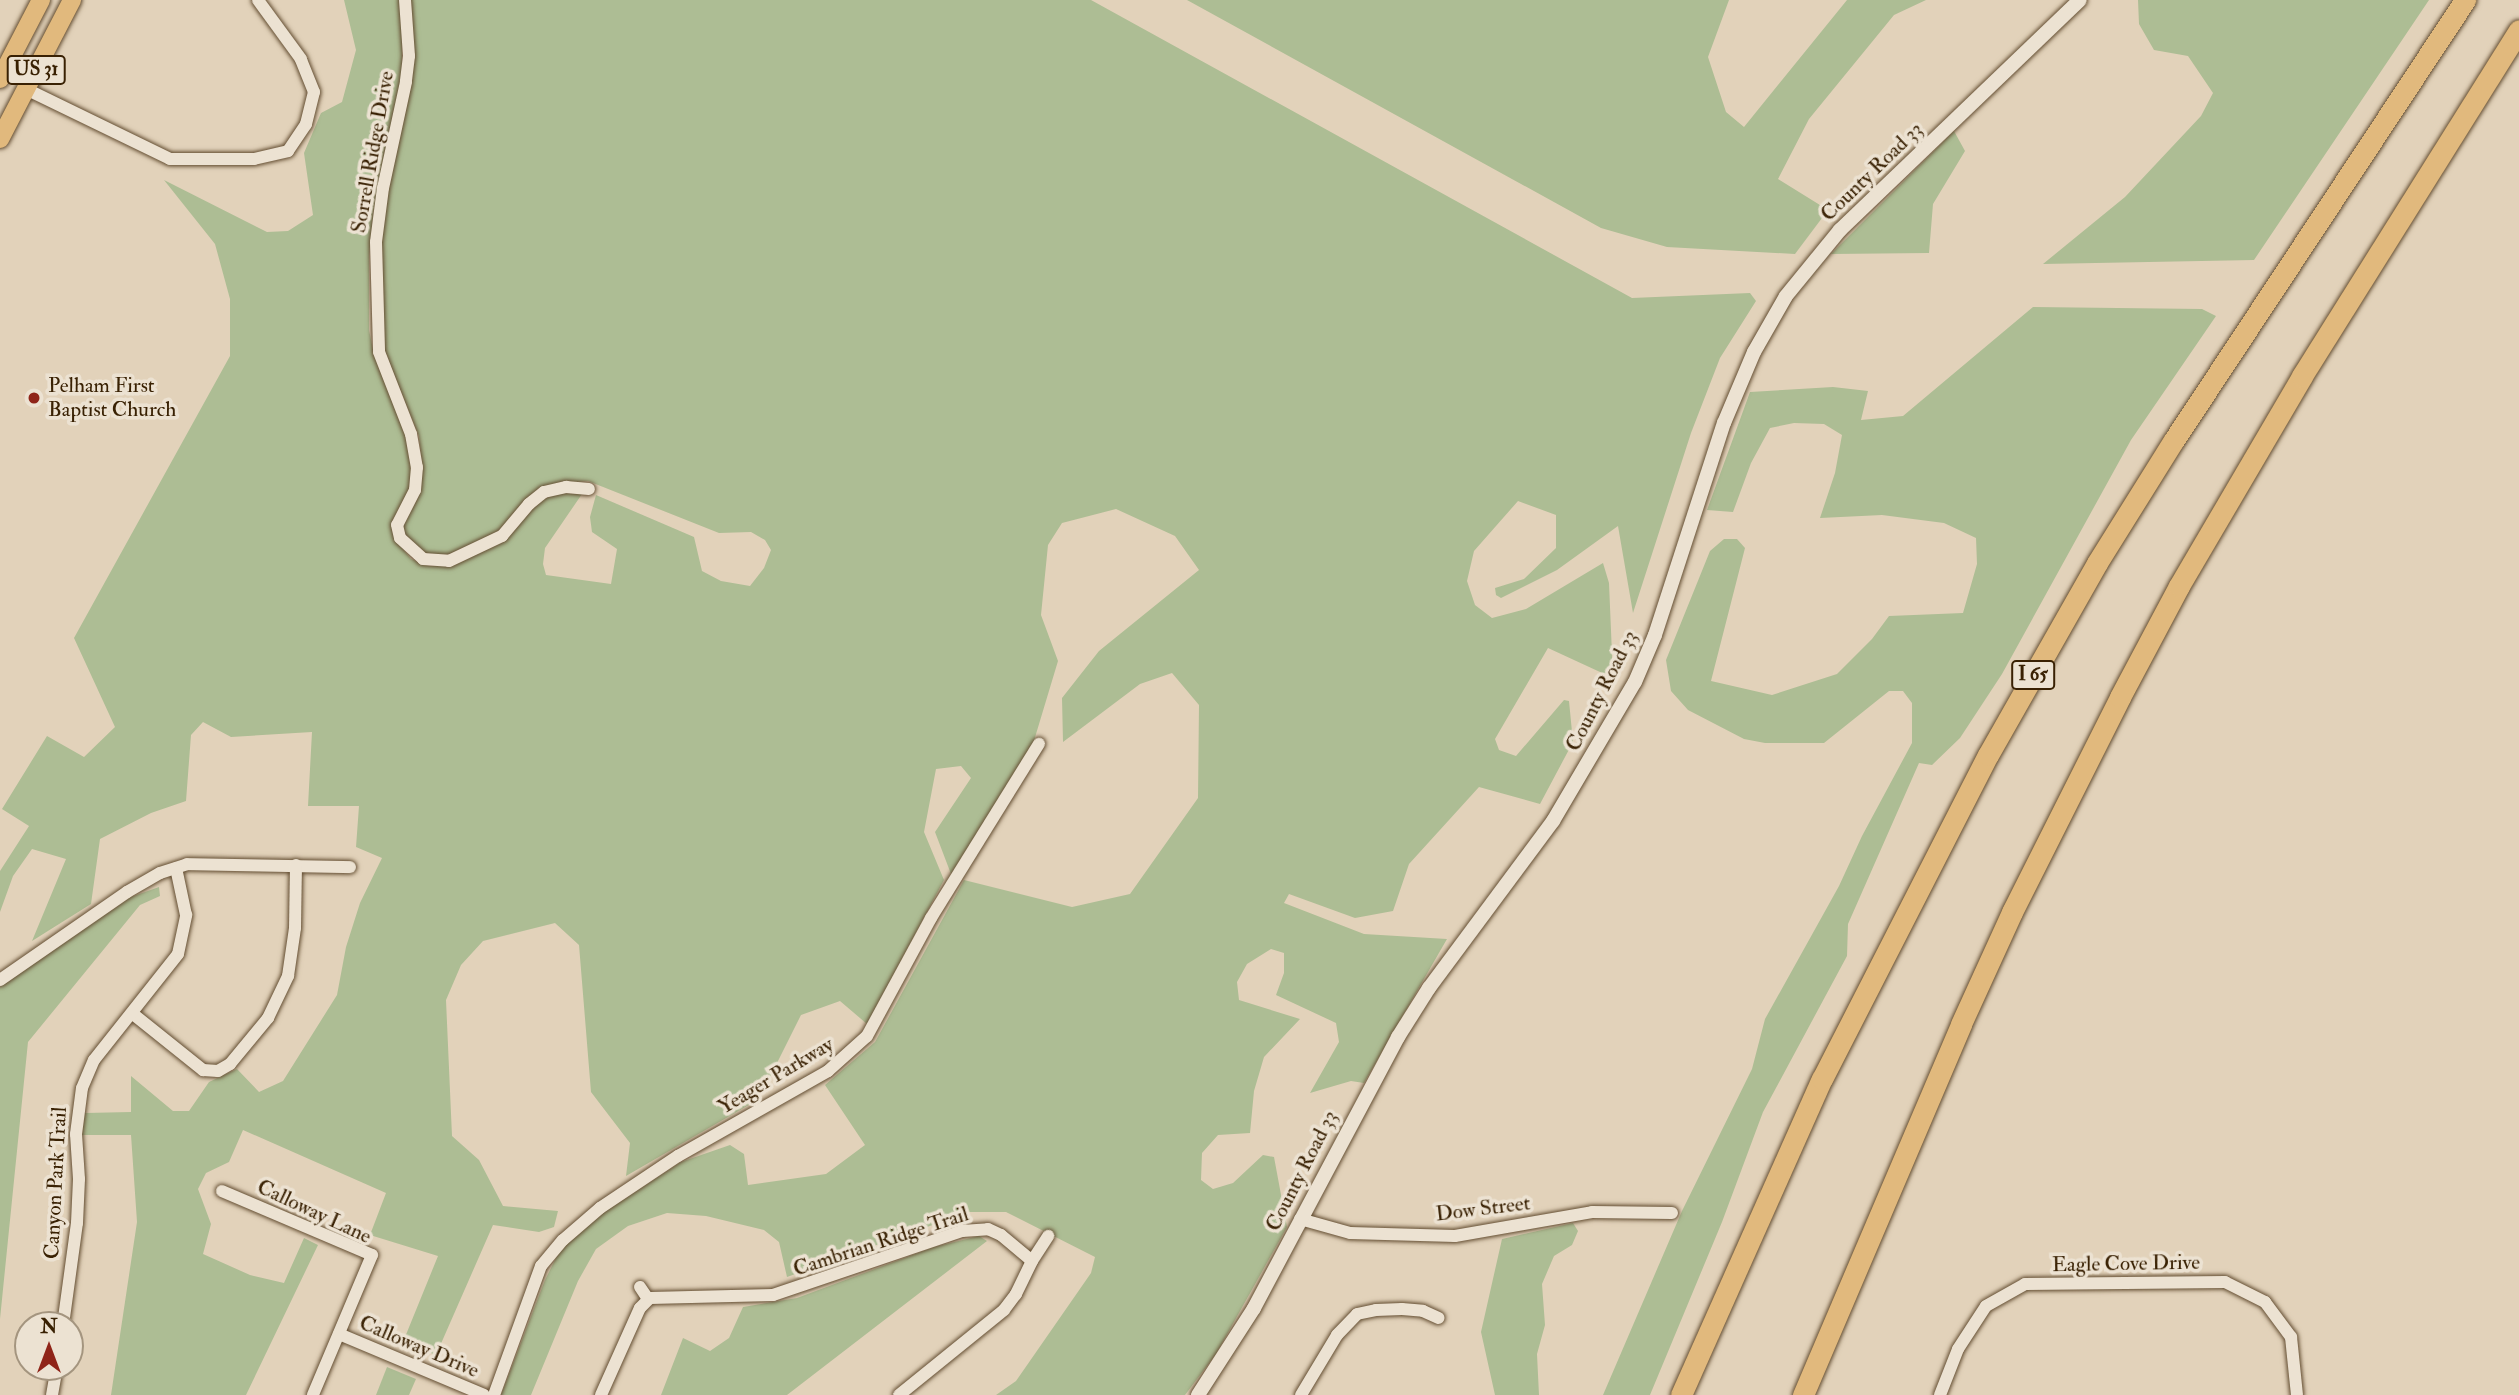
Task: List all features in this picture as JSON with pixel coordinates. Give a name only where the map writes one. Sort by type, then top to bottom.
[{"type":"highway","name":"I 65","points":[[1681,1395],[1822,1079],[1926,870],[2001,731],[2097,563],[2174,440],[2465,0]]},
{"type":"highway","points":[[1803,1395],[1961,1024],[2042,852],[2120,697],[2212,529],[2302,376],[2519,30]]},
{"type":"main road","name":"US 31","points":[[1,78],[41,0]]},
{"type":"main road","name":"US 31","points":[[0,139],[72,0]]},
{"type":"main road","points":[[1,78],[26,89]]},
{"type":"street","points":[[26,89],[170,159],[254,159],[288,151],[306,124],[314,92],[301,59],[258,0]]},
{"type":"street","name":"Sorrell Ridge Drive","points":[[405,0],[409,56],[406,82],[383,188],[376,242],[379,352],[411,435],[416,467],[415,490],[397,525],[400,538],[423,559],[449,561],[502,536],[528,505],[544,492],[566,486],[589,489]]},
{"type":"street","name":"County Road 33","points":[[1198,1395],[1254,1308],[1398,1037],[1429,988],[1553,821],[1634,682],[1655,635],[1724,423],[1754,352],[1786,296],[1840,230],[2080,0]]},
{"type":"street","name":"Yeager Parkway","points":[[494,1395],[541,1266],[563,1240],[600,1208],[678,1156],[828,1071],[867,1036],[931,918],[1039,744]]},
{"type":"street","points":[[0,980],[127,892],[176,868],[212,862],[350,867]]},
{"type":"street","points":[[133,1014],[203,1070],[218,1071],[230,1064],[268,1018],[288,976],[295,928],[296,865]]},
{"type":"street","name":"Canyon Park Trail","points":[[65,1311],[77,1223],[79,1179],[76,1133],[82,1088],[94,1060],[170,967],[182,941],[186,915],[176,868]]},
{"type":"street","name":"Calloway Lane","points":[[222,1191],[372,1255],[313,1395]]},
{"type":"street","name":"Dow Street","points":[[1300,1219],[1350,1233],[1455,1236],[1592,1212],[1672,1213]]},
{"type":"street","name":"Cambrian Ridge Trail","points":[[648,1299],[773,1295],[962,1231],[982,1229],[1001,1235],[1032,1262]]},
{"type":"street","points":[[899,1395],[1004,1310],[1048,1236]]},
{"type":"street","name":"Eagle Cove Drive","points":[[1940,1395],[1958,1349],[1986,1306],[2025,1284],[2225,1282],[2265,1302],[2291,1337],[2297,1395]]},
{"type":"street","points":[[601,1395],[640,1308],[648,1299],[640,1287]]},
{"type":"street","points":[[1304,1394],[1336,1335],[1357,1314],[1402,1309],[1423,1311],[1439,1318]]},
{"type":"street","name":"Calloway Drive","points":[[339,1334],[484,1395]]},
{"type":"green space","points":[[344,0],[402,0],[402,83],[374,208],[369,256],[369,330],[374,354],[408,439],[412,464],[411,482],[395,539],[411,559],[430,566],[446,566],[497,545],[509,536],[535,504],[561,491],[582,494],[545,548],[543,564],[546,575],[611,584],[617,549],[592,532],[590,517],[596,495],[694,537],[702,571],[721,581],[750,586],[764,568],[771,550],[765,540],[751,532],[719,533],[588,481],[562,483],[505,527],[493,537],[445,559],[424,555],[401,531],[422,465],[419,436],[385,353],[379,255],[383,212],[411,85],[410,0],[1091,0],[1632,298],[1750,293],[1756,301],[1720,358],[1691,433],[1633,613],[1618,526],[1557,570],[1501,598],[1496,595],[1495,588],[1524,579],[1556,548],[1556,515],[1518,501],[1474,551],[1467,581],[1475,605],[1492,618],[1526,609],[1603,563],[1609,583],[1613,678],[1548,648],[1495,739],[1499,750],[1516,756],[1564,700],[1569,701],[1573,742],[1540,804],[1479,787],[1409,864],[1393,911],[1355,918],[1289,894],[1284,903],[1364,934],[1447,939],[1364,1083],[1351,1081],[1310,1093],[1339,1042],[1336,1023],[1276,995],[1284,973],[1284,953],[1271,949],[1247,964],[1237,982],[1239,1000],[1300,1019],[1264,1057],[1254,1091],[1250,1133],[1218,1135],[1202,1153],[1201,1180],[1213,1189],[1233,1183],[1263,1155],[1274,1157],[1287,1227],[1216,1354],[1185,1395],[996,1395],[1016,1381],[1091,1273],[1095,1257],[1006,1212],[969,1212],[787,1277],[779,1242],[764,1230],[706,1216],[667,1213],[628,1226],[596,1249],[578,1281],[531,1395],[501,1395],[545,1280],[560,1250],[606,1211],[681,1162],[730,1145],[744,1154],[748,1185],[826,1174],[865,1145],[825,1085],[875,1042],[964,880],[1072,907],[1130,894],[1198,798],[1199,705],[1172,673],[1140,684],[1063,742],[1062,698],[1099,651],[1199,570],[1175,536],[1116,509],[1062,523],[1048,545],[1041,615],[1058,661],[1033,744],[951,874],[935,832],[971,778],[961,766],[936,769],[924,832],[944,880],[867,1024],[840,1001],[801,1015],[759,1099],[626,1176],[630,1143],[591,1092],[579,945],[555,923],[483,941],[461,965],[446,1000],[452,1136],[479,1160],[503,1206],[558,1211],[554,1227],[539,1232],[493,1225],[436,1355],[403,1342],[438,1256],[370,1235],[386,1193],[243,1130],[229,1162],[206,1173],[198,1189],[211,1224],[203,1254],[250,1275],[284,1283],[304,1238],[318,1245],[246,1395],[111,1395],[137,1222],[131,1135],[82,1135],[85,1113],[131,1112],[131,1076],[173,1111],[189,1111],[209,1082],[237,1069],[259,1092],[283,1081],[337,995],[346,947],[360,903],[382,858],[356,847],[359,806],[308,806],[312,732],[231,737],[203,722],[191,735],[186,801],[151,813],[100,839],[91,904],[32,941],[66,859],[32,849],[13,876],[0,912],[0,871],[29,826],[2,809],[47,736],[84,757],[115,727],[74,638],[230,356],[230,299],[215,244],[164,180],[267,232],[288,231],[313,215],[304,153],[321,113],[342,102],[356,50]]},
{"type":"green space","points":[[1187,0],[1729,0],[1708,57],[1726,112],[1744,127],[1847,0],[1926,0],[1894,15],[1809,119],[1778,179],[1828,210],[1795,254],[1667,247],[1601,228]]},
{"type":"green space","points":[[2138,0],[2429,0],[2254,260],[2043,264],[2125,197],[2201,116],[2213,93],[2188,56],[2154,50],[2139,24]]},
{"type":"green space","points":[[1954,131],[1965,151],[1933,204],[1929,253],[1831,254]]},
{"type":"green space","points":[[2033,307],[2202,309],[2216,316],[2131,440],[2002,674],[1960,738],[1932,765],[1919,763],[1848,924],[1847,956],[1763,1112],[1722,1222],[1650,1395],[1603,1395],[1682,1211],[1752,1069],[1765,1019],[1839,886],[1862,836],[1912,743],[1912,703],[1903,691],[1889,691],[1824,743],[1765,743],[1744,739],[1688,710],[1671,691],[1666,660],[1710,551],[1724,539],[1737,539],[1745,548],[1711,681],[1772,695],[1837,674],[1872,639],[1889,616],[1963,613],[1977,564],[1976,538],[1944,523],[1882,515],[1820,518],[1835,473],[1842,435],[1824,424],[1794,423],[1770,428],[1751,463],[1733,512],[1707,510],[1750,392],[1833,387],[1868,391],[1861,420],[1903,416]]},
{"type":"green space","points":[[159,887],[160,896],[140,905],[28,1042],[0,1319],[0,987],[131,897]]},
{"type":"green space","points":[[1573,1223],[1578,1231],[1572,1245],[1554,1256],[1542,1284],[1545,1325],[1537,1354],[1539,1395],[1495,1395],[1481,1332],[1502,1239]]},
{"type":"green space","points":[[979,1236],[987,1241],[787,1395],[661,1395],[683,1338],[710,1351],[729,1338],[743,1307],[797,1298],[934,1247]]},
{"type":"green space","points":[[387,1367],[416,1379],[409,1395],[376,1395]]},
{"type":"place","name":"Pelham First Baptist Church","points":[[34,398]]}]
